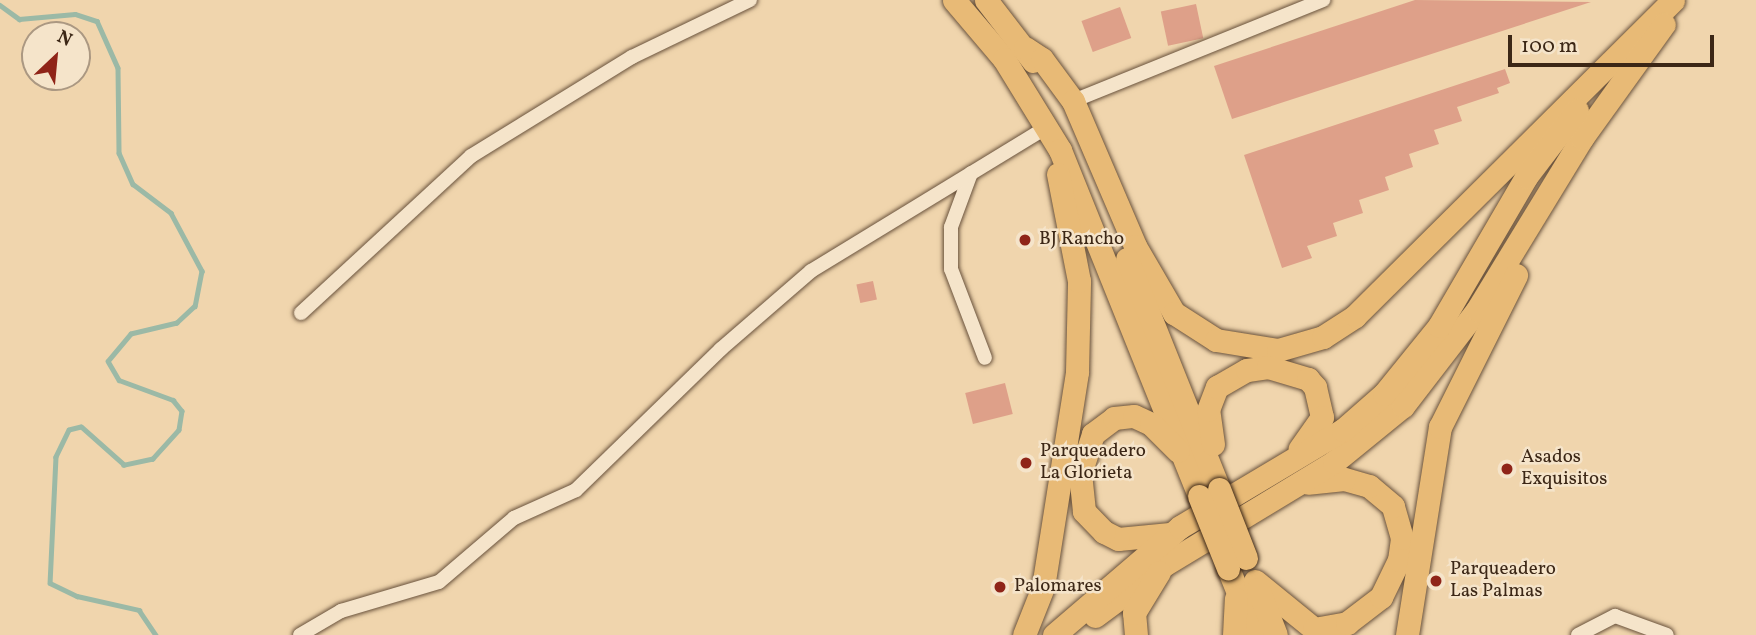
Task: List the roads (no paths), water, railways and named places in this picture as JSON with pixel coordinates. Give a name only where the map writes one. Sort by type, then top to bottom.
[{"type":"main road","points":[[954,0],[1004,59],[1040,122],[1103,246],[1185,458]]},
{"type":"main road","points":[[986,0],[1025,48],[1081,146],[1241,574],[1255,635]]},
{"type":"main road","points":[[1025,48],[1042,59],[1073,101],[1104,163],[1135,246],[1174,313],[1216,341],[1278,350],[1323,337],[1355,316],[1674,0]]},
{"type":"main road","points":[[1075,635],[1164,565],[1301,484],[1381,425],[1424,382],[1644,50],[1681,0]]},
{"type":"main road","points":[[1054,635],[1170,534],[1343,430],[1391,385],[1439,326],[1544,150],[1681,0]]},
{"type":"main road","points":[[1407,635],[1429,482],[1449,402],[1644,50]]},
{"type":"main road","points":[[1024,635],[1040,601],[1049,554],[1075,392],[1080,307],[1072,227],[1040,122]]},
{"type":"main road","points":[[1209,492],[1210,399],[1217,387],[1247,370],[1268,367],[1308,379],[1322,406],[1318,428],[1283,468]]},
{"type":"main road","points":[[1170,534],[1118,539],[1104,533],[1084,511],[1080,474],[1093,434],[1114,418],[1133,416],[1151,424],[1185,458],[1209,492]]},
{"type":"main road","points":[[1241,574],[1299,622],[1331,629],[1366,611],[1392,577],[1402,538],[1399,520],[1381,494],[1345,479],[1301,484]]},
{"type":"main road","points":[[1136,635],[1134,613],[1164,565]]},
{"type":"main road","points":[[1234,635],[1241,574]]},
{"type":"main road","points":[[1241,574],[1276,635]]},
{"type":"street","points":[[301,313],[471,156],[632,57],[750,0]]},
{"type":"street","points":[[1073,101],[1323,0]]},
{"type":"street","points":[[300,635],[341,611],[439,582],[514,518],[576,490],[811,271],[971,173],[1040,122]]},
{"type":"street","points":[[971,173],[951,227],[951,269],[985,358]]},
{"type":"street","points":[[1578,635],[1615,616],[1667,635]]},
{"type":"waterway","points":[[0,5],[19,19],[75,14],[97,21],[118,68],[119,153],[133,184],[171,213],[202,271],[195,306],[177,323],[131,334],[108,361],[119,380],[173,400],[182,411],[179,430],[153,459],[124,465],[81,427],[69,430],[56,457],[50,583],[77,596],[139,610],[156,635]]},
{"type":"place","name":"BJ Rancho","points":[[1025,240]]},
{"type":"place","name":"Parqueadero La Glorieta","points":[[1026,463]]},
{"type":"place","name":"Asados Exquisitos","points":[[1507,469]]},
{"type":"place","name":"Parqueadero Las Palmas","points":[[1436,581]]},
{"type":"place","name":"Palomares","points":[[1000,587]]}]
